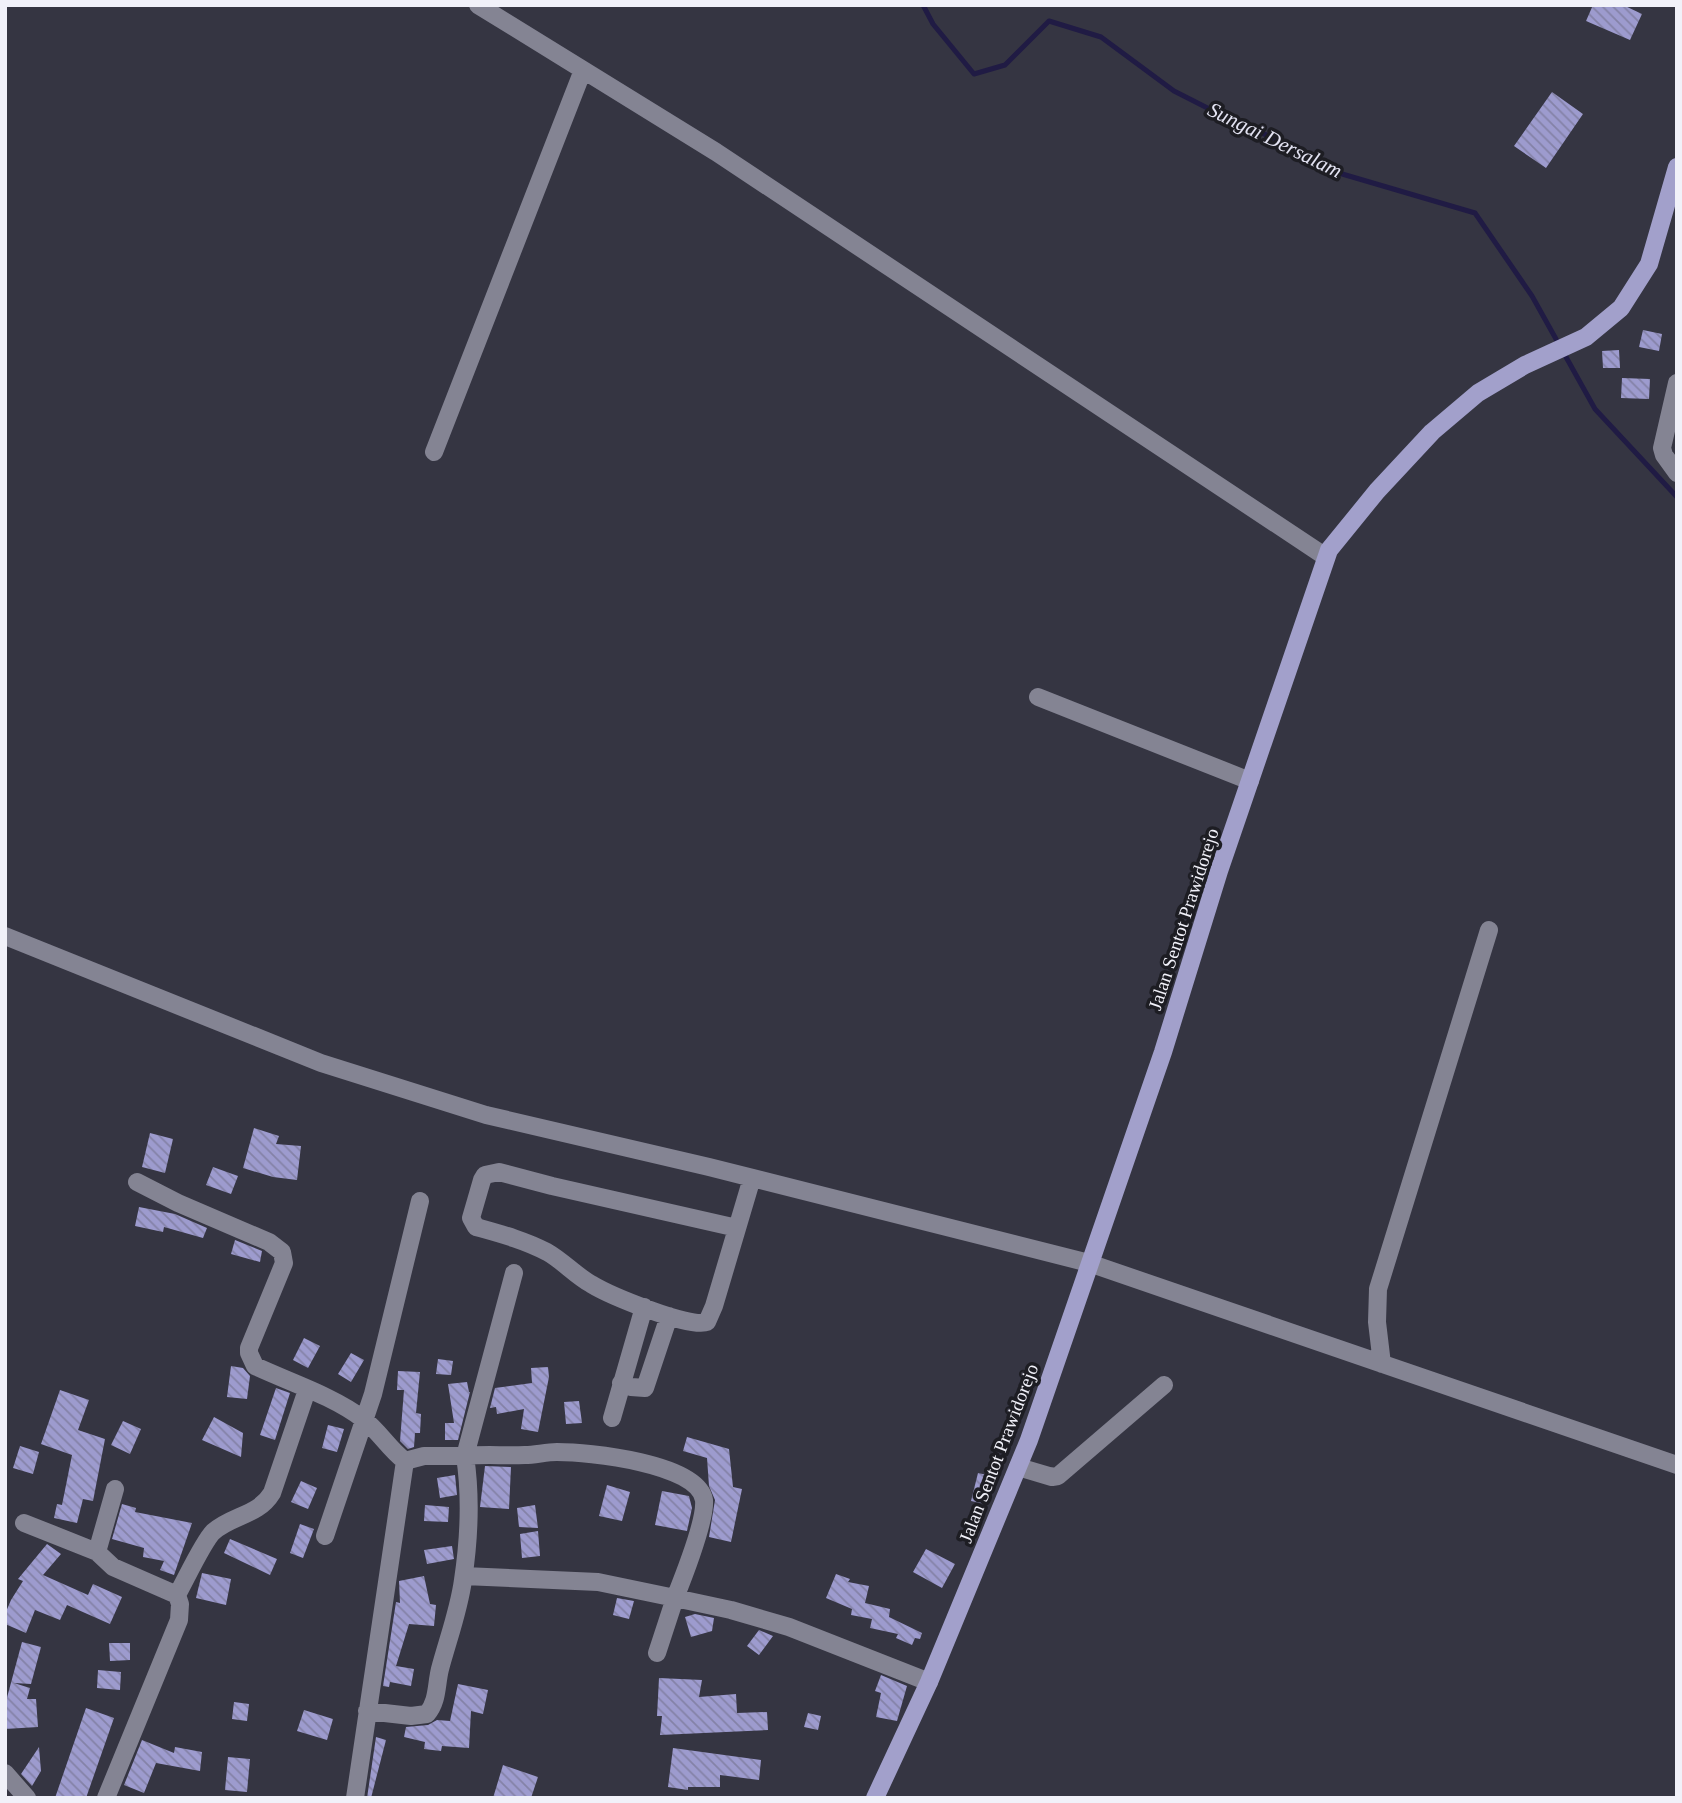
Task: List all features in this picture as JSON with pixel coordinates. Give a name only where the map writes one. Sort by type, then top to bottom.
[{"type":"main road","name":"Jalan Sentot Prawidorejo","points":[[875,1798],[929,1682],[1018,1467],[1163,1052],[1219,871],[1329,550],[1348,525],[1432,432],[1478,393],[1525,365],[1586,337],[1621,308],[1649,264],[1675,178]]},
{"type":"street","points":[[478,5],[716,152],[1326,557]]},
{"type":"street","points":[[435,452],[583,70]]},
{"type":"street","points":[[1677,383],[1662,448],[1677,473]]},
{"type":"street","points":[[1038,697],[1250,780]]},
{"type":"street","points":[[1382,1364],[1377,1322],[1378,1290],[1489,930]]},
{"type":"street","points":[[5,936],[321,1063],[486,1115],[752,1178],[1089,1263],[1677,1465]]},
{"type":"street","points":[[737,1228],[552,1186],[499,1171],[485,1175],[482,1180],[471,1218],[476,1227],[515,1237],[550,1254],[591,1285],[668,1317],[694,1324],[707,1322],[737,1228],[752,1178]]},
{"type":"street","points":[[137,1182],[178,1203],[269,1242],[282,1252],[284,1264],[249,1348],[255,1366],[363,1419],[391,1450],[405,1461]]},
{"type":"street","points":[[325,1536],[373,1394],[420,1201]]},
{"type":"street","points":[[367,1711],[411,1716],[427,1714],[433,1707],[464,1576],[468,1526],[468,1475],[465,1456],[514,1273]]},
{"type":"street","points":[[612,1418],[644,1307]]},
{"type":"street","points":[[621,1383],[645,1388],[668,1317]]},
{"type":"street","points":[[1018,1467],[1052,1477],[1058,1476],[1164,1385]]},
{"type":"street","points":[[106,1798],[179,1620],[180,1604],[177,1595],[212,1533],[265,1504],[272,1493],[307,1390]]},
{"type":"street","points":[[405,1461],[424,1456],[557,1452],[661,1466],[699,1488],[704,1501],[692,1554],[657,1653]]},
{"type":"street","points":[[355,1798],[405,1461]]},
{"type":"street","points":[[97,1552],[115,1489]]},
{"type":"street","points":[[24,1523],[97,1552],[113,1567],[177,1595]]},
{"type":"street","points":[[464,1576],[598,1583],[731,1610],[789,1627],[929,1682]]},
{"type":"street","points":[[5,1773],[27,1798]]},
{"type":"building","points":[[1593,5],[1623,5],[1642,14],[1630,40],[1586,21]]},
{"type":"building","points":[[1552,92],[1583,114],[1546,168],[1514,146]]},
{"type":"building","points":[[1643,330],[1662,334],[1659,351],[1639,347]]},
{"type":"building","points":[[1619,350],[1620,368],[1603,368],[1602,351]]},
{"type":"building","points":[[1622,378],[1650,379],[1649,399],[1621,398]]},
{"type":"building","points":[[254,1128],[279,1136],[276,1144],[301,1146],[297,1180],[273,1177],[243,1168]]},
{"type":"building","points":[[150,1133],[173,1139],[165,1173],[142,1167]]},
{"type":"building","points":[[213,1167],[238,1176],[231,1194],[206,1185]]},
{"type":"building","points":[[139,1207],[175,1214],[207,1228],[203,1238],[164,1227],[163,1232],[135,1226]]},
{"type":"building","points":[[235,1240],[262,1251],[260,1262],[231,1254]]},
{"type":"building","points":[[304,1338],[320,1346],[308,1368],[293,1360]]},
{"type":"building","points":[[351,1353],[364,1360],[351,1382],[338,1374]]},
{"type":"building","points":[[438,1359],[453,1361],[451,1375],[436,1374]]},
{"type":"building","points":[[231,1366],[243,1368],[250,1376],[247,1399],[227,1397]]},
{"type":"building","points":[[548,1367],[549,1377],[538,1432],[521,1429],[524,1409],[497,1414],[496,1407],[490,1408],[495,1388],[532,1383],[531,1368]]},
{"type":"building","points":[[398,1371],[420,1372],[416,1413],[421,1414],[420,1433],[415,1433],[414,1447],[408,1449],[400,1441],[404,1390],[397,1390]]},
{"type":"building","points":[[467,1382],[470,1392],[458,1440],[445,1440],[445,1423],[454,1423],[448,1384]]},
{"type":"building","points":[[276,1388],[290,1393],[275,1440],[260,1435]]},
{"type":"building","points":[[60,1390],[89,1400],[78,1430],[105,1439],[93,1501],[83,1499],[77,1523],[54,1518],[57,1504],[62,1505],[72,1455],[41,1444]]},
{"type":"building","points":[[579,1401],[582,1423],[566,1424],[564,1402]]},
{"type":"building","points":[[214,1417],[243,1433],[241,1457],[202,1440]]},
{"type":"building","points":[[123,1421],[141,1429],[130,1454],[111,1445]]},
{"type":"building","points":[[328,1425],[344,1429],[337,1452],[322,1448]]},
{"type":"building","points":[[687,1437],[729,1449],[733,1487],[742,1489],[731,1542],[709,1537],[715,1500],[709,1486],[707,1458],[683,1451]]},
{"type":"building","points":[[20,1446],[39,1452],[33,1474],[13,1468]]},
{"type":"building","points":[[485,1466],[511,1467],[509,1509],[480,1507]]},
{"type":"building","points":[[978,1473],[992,1476],[985,1504],[971,1501]]},
{"type":"building","points":[[455,1475],[457,1495],[440,1498],[437,1478]]},
{"type":"building","points":[[301,1481],[317,1488],[308,1509],[291,1502]]},
{"type":"building","points":[[607,1485],[630,1492],[622,1521],[599,1516]]},
{"type":"building","points":[[662,1491],[689,1496],[692,1508],[687,1531],[655,1525]]},
{"type":"building","points":[[122,1504],[136,1508],[135,1512],[192,1523],[174,1575],[160,1570],[164,1561],[143,1557],[144,1548],[112,1539]]},
{"type":"building","points":[[425,1505],[449,1507],[448,1522],[424,1521]]},
{"type":"building","points":[[535,1505],[538,1528],[519,1527],[517,1508]]},
{"type":"building","points":[[300,1524],[314,1529],[303,1558],[290,1553]]},
{"type":"building","points":[[538,1531],[540,1556],[522,1558],[520,1534]]},
{"type":"building","points":[[230,1539],[277,1559],[270,1575],[224,1553]]},
{"type":"building","points":[[47,1544],[61,1554],[43,1575],[88,1595],[93,1584],[122,1597],[110,1624],[67,1605],[60,1620],[35,1610],[26,1633],[5,1624],[5,1614],[23,1581],[18,1579]]},
{"type":"building","points":[[452,1546],[454,1559],[427,1564],[424,1550]]},
{"type":"building","points":[[926,1549],[955,1564],[942,1588],[913,1572]]},
{"type":"building","points":[[202,1573],[231,1579],[226,1605],[196,1598]]},
{"type":"building","points":[[836,1574],[850,1579],[848,1582],[869,1586],[865,1603],[890,1609],[889,1617],[922,1633],[920,1639],[915,1638],[912,1645],[896,1638],[898,1634],[870,1628],[872,1619],[851,1615],[852,1609],[826,1598]]},
{"type":"building","points":[[424,1576],[430,1604],[436,1605],[434,1626],[409,1624],[396,1666],[414,1669],[411,1686],[390,1682],[389,1687],[383,1686],[396,1602],[400,1603],[399,1581]]},
{"type":"building","points":[[617,1598],[634,1601],[629,1619],[613,1615]]},
{"type":"building","points":[[695,1614],[714,1618],[712,1631],[691,1637],[685,1617]]},
{"type":"building","points":[[759,1630],[773,1636],[759,1655],[747,1646]]},
{"type":"building","points":[[22,1642],[41,1647],[31,1684],[14,1683],[30,1688],[27,1699],[36,1699],[38,1727],[5,1729],[5,1705]]},
{"type":"building","points":[[109,1643],[130,1643],[130,1660],[110,1661]]},
{"type":"building","points":[[98,1670],[121,1672],[120,1690],[97,1688]]},
{"type":"building","points":[[881,1675],[907,1686],[897,1721],[876,1717],[881,1693],[875,1691]]},
{"type":"building","points":[[659,1678],[702,1680],[699,1697],[736,1694],[737,1713],[767,1712],[768,1730],[660,1735],[662,1716],[657,1716]]},
{"type":"building","points":[[458,1684],[488,1690],[483,1714],[471,1711],[469,1748],[442,1746],[441,1751],[424,1749],[425,1742],[404,1737],[406,1727],[428,1725],[437,1720],[450,1721]]},
{"type":"building","points":[[234,1702],[249,1704],[247,1721],[232,1719]]},
{"type":"building","points":[[86,1708],[114,1718],[86,1798],[55,1798]]},
{"type":"building","points":[[304,1710],[333,1719],[327,1740],[297,1731]]},
{"type":"building","points":[[808,1713],[821,1716],[818,1730],[804,1727]]},
{"type":"building","points":[[376,1737],[386,1740],[371,1798],[367,1798]]},
{"type":"building","points":[[142,1740],[174,1753],[175,1747],[202,1752],[200,1771],[156,1763],[144,1793],[124,1785]]},
{"type":"building","points":[[39,1747],[41,1771],[32,1786],[21,1774]]},
{"type":"building","points":[[673,1748],[761,1760],[759,1780],[720,1775],[720,1787],[688,1787],[688,1790],[668,1787]]},
{"type":"building","points":[[228,1757],[250,1759],[247,1792],[225,1790]]},
{"type":"building","points":[[503,1765],[538,1777],[531,1798],[493,1798]]},
{"type":"waterway","name":"Sungai Dersalam","points":[[923,5],[933,24],[974,74],[1005,65],[1049,21],[1101,37],[1174,91],[1233,121],[1288,144],[1332,171],[1475,213],[1532,296],[1595,409],[1677,497]]}]
